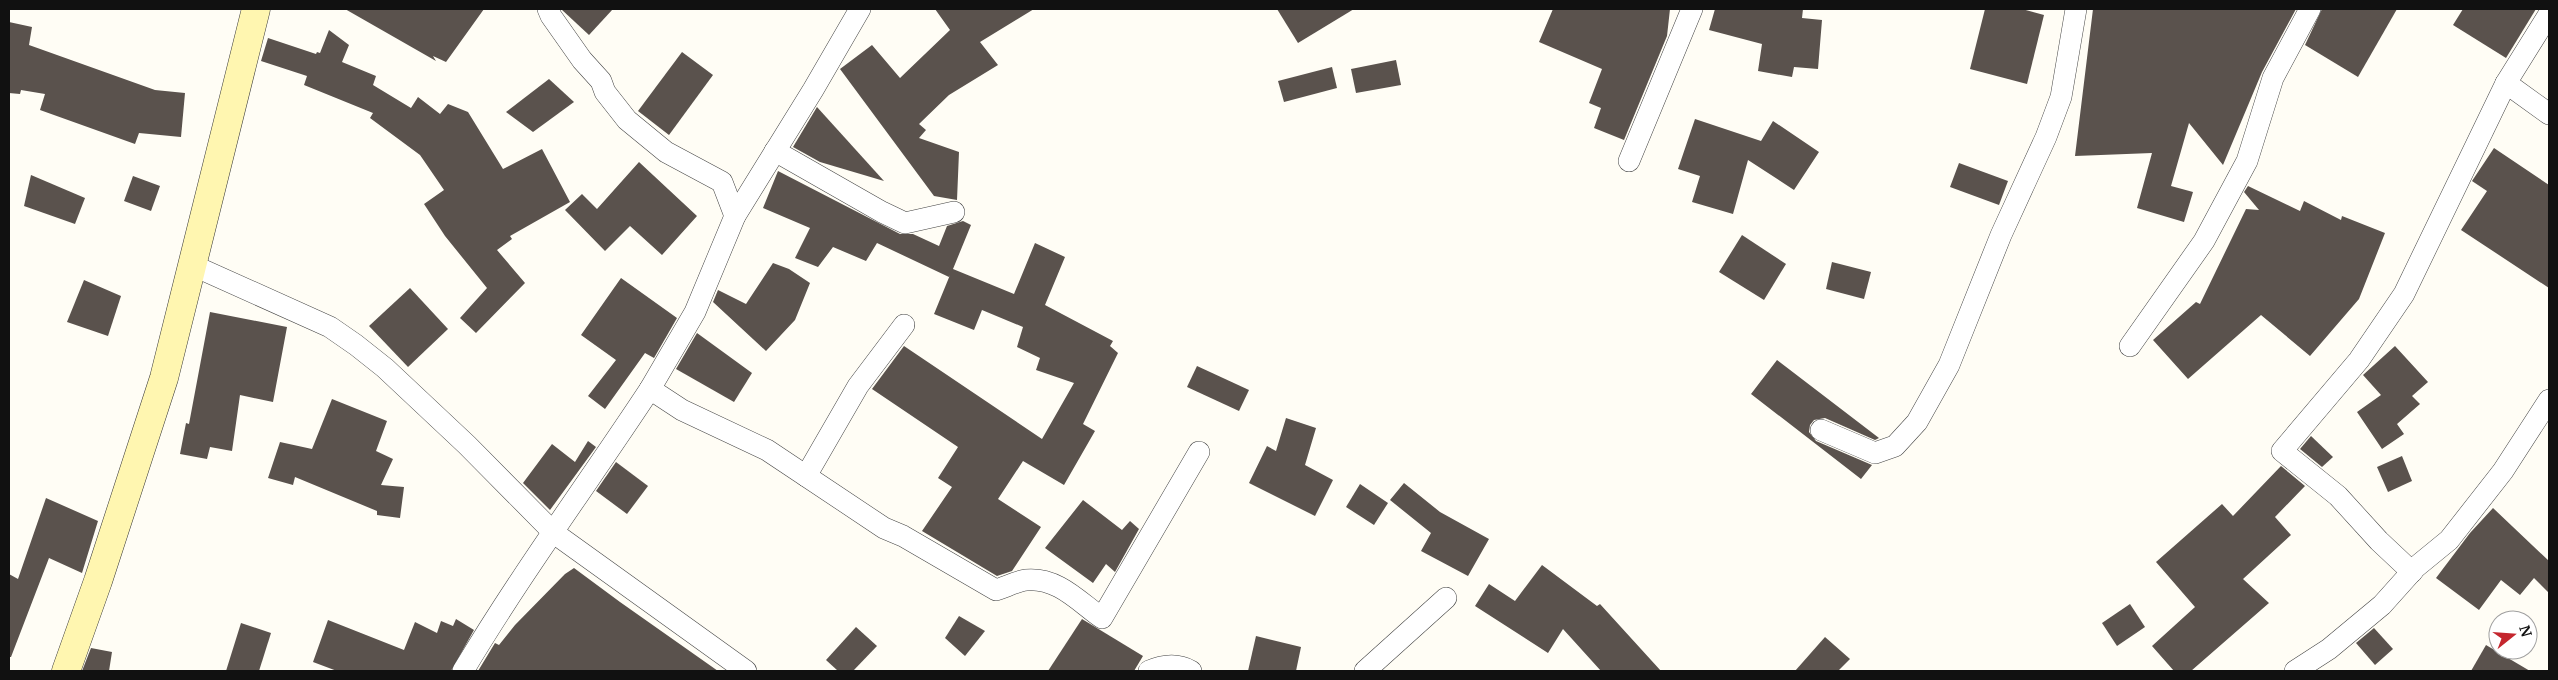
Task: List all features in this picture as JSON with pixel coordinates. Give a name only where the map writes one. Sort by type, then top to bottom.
[{"type":"street","points":[[66,671],[98,581],[164,378],[256,9]]},
{"type":"street","points":[[548,9],[582,60],[601,81],[605,92],[627,120],[666,152],[722,182],[735,216]]},
{"type":"street","points":[[463,671],[505,600],[554,533],[650,388],[695,312],[735,216],[813,90],[860,9]]},
{"type":"street","points":[[1629,161],[1692,9]]},
{"type":"street","points":[[1821,430],[1875,453],[1895,446],[1917,422],[1948,365],[2001,235],[2046,137],[2061,97],[2076,9]]},
{"type":"street","points":[[2130,346],[2204,241],[2242,169],[2273,78],[2310,9]]},
{"type":"street","points":[[2412,572],[2379,541],[2338,496],[2282,451],[2359,360],[2404,294],[2506,84],[2549,14]]},
{"type":"street","points":[[2506,84],[2549,114]]},
{"type":"street","points":[[775,151],[867,204],[906,223],[954,212]]},
{"type":"street","points":[[192,265],[330,328],[356,346],[385,368],[467,444],[554,533],[746,671]]},
{"type":"street","points":[[806,476],[858,386],[904,325]]},
{"type":"street","points":[[650,388],[682,410],[766,450],[884,528],[903,536],[996,590],[1026,580],[1048,581],[1066,590],[1102,618],[1199,452]]},
{"type":"street","points":[[2295,671],[2329,649],[2382,605],[2412,572],[2449,540],[2503,471],[2549,400]]},
{"type":"street","points":[[1365,671],[1446,598]]},
{"type":"street","points":[[1149,671],[1163,665],[1184,667],[1191,671]]},
{"type":"building","points":[[345,9],[484,9],[446,62],[433,56],[436,61]]},
{"type":"building","points":[[561,9],[613,9],[589,35]]},
{"type":"building","points":[[935,9],[1034,9],[980,42],[998,65],[949,95],[919,124],[926,130],[919,138],[959,152],[957,200],[934,196],[840,69],[872,45],[900,78],[950,30]]},
{"type":"building","points":[[1277,9],[1354,9],[1298,43]]},
{"type":"building","points":[[1553,9],[1670,9],[1667,36],[1624,140],[1594,128],[1601,108],[1589,103],[1602,69],[1539,42]]},
{"type":"building","points":[[1715,9],[1803,9],[1802,18],[1822,20],[1818,69],[1794,67],[1792,77],[1758,71],[1762,44],[1709,30]]},
{"type":"building","points":[[1985,9],[2022,9],[2044,15],[2027,84],[1970,69]]},
{"type":"building","points":[[2093,9],[2296,9],[2262,72],[2223,165],[2189,123],[2171,186],[2193,192],[2184,222],[2137,208],[2152,153],[2075,156]]},
{"type":"building","points":[[2322,9],[2397,9],[2358,77],[2305,45]]},
{"type":"building","points":[[2463,9],[2536,9],[2506,58],[2453,25]]},
{"type":"building","points":[[9,22],[32,27],[29,45],[155,90],[185,93],[181,137],[139,133],[135,144],[40,110],[45,94],[21,90],[20,94],[9,93]]},
{"type":"building","points":[[329,30],[349,45],[342,62],[376,76],[373,85],[411,108],[418,97],[440,114],[448,104],[468,112],[503,169],[542,149],[570,202],[510,236],[512,239],[497,250],[525,283],[476,333],[460,318],[487,288],[445,236],[424,204],[444,190],[420,155],[370,118],[373,113],[304,85],[307,76],[261,61],[268,38],[316,54],[317,52],[320,53]]},
{"type":"building","points":[[682,52],[713,75],[669,135],[638,111]]},
{"type":"building","points":[[1396,60],[1401,85],[1356,93],[1351,69]]},
{"type":"building","points":[[1332,67],[1337,88],[1284,102],[1278,81]]},
{"type":"building","points":[[549,79],[574,102],[533,132],[506,112]]},
{"type":"building","points":[[817,107],[884,181],[820,162],[793,147]]},
{"type":"building","points":[[1695,119],[1761,141],[1773,121],[1819,152],[1794,190],[1748,160],[1733,214],[1692,202],[1700,176],[1678,169]]},
{"type":"building","points":[[2494,148],[2549,185],[2549,288],[2461,230],[2487,191],[2472,181]]},
{"type":"building","points":[[639,162],[697,216],[662,255],[630,226],[605,251],[565,210],[582,194],[597,209]]},
{"type":"building","points":[[1959,163],[2008,181],[1999,205],[1950,187]]},
{"type":"building","points":[[778,171],[900,234],[913,234],[939,246],[947,226],[963,221],[971,225],[953,269],[1014,294],[1035,243],[1065,257],[1045,305],[1113,341],[1110,346],[1118,353],[1083,424],[1095,431],[1064,485],[1023,461],[998,499],[1041,527],[1012,571],[997,576],[922,531],[952,487],[938,478],[958,447],[872,389],[904,346],[1042,439],[1074,383],[1036,370],[1040,358],[1017,347],[1023,327],[982,310],[974,330],[934,314],[950,275],[949,277],[877,243],[866,261],[833,247],[818,267],[795,258],[810,228],[763,208]]},
{"type":"building","points":[[31,175],[85,198],[75,224],[24,206]]},
{"type":"building","points":[[133,176],[160,186],[151,211],[124,201]]},
{"type":"building","points":[[2248,186],[2300,211],[2304,201],[2341,220],[2342,216],[2385,233],[2359,299],[2310,356],[2261,315],[2188,379],[2153,340],[2196,302],[2200,304],[2246,209],[2259,210],[2244,192]]},
{"type":"building","points":[[1742,235],[1786,264],[1764,300],[1719,272]]},
{"type":"building","points":[[1832,262],[1871,272],[1864,299],[1826,289]]},
{"type":"building","points":[[773,263],[789,269],[810,283],[795,320],[766,351],[713,302],[718,290],[746,304]]},
{"type":"building","points":[[621,278],[677,318],[654,358],[645,353],[605,409],[588,396],[616,360],[581,335]]},
{"type":"building","points":[[84,280],[121,296],[108,336],[67,322]]},
{"type":"building","points":[[410,288],[448,329],[408,367],[369,326]]},
{"type":"building","points":[[210,312],[287,327],[273,402],[240,395],[232,451],[210,447],[207,459],[180,454],[186,423],[189,424]]},
{"type":"building","points":[[697,333],[752,373],[734,402],[676,369]]},
{"type":"building","points":[[2395,346],[2428,382],[2412,396],[2420,404],[2397,424],[2404,434],[2382,449],[2357,412],[2381,395],[2363,375]]},
{"type":"building","points":[[1777,360],[1879,438],[1875,440],[1825,418],[1814,420],[1810,425],[1809,432],[1816,441],[1872,465],[1861,479],[1751,394]]},
{"type":"building","points":[[1197,366],[1249,390],[1239,411],[1187,387]]},
{"type":"building","points":[[332,399],[387,421],[376,451],[393,459],[381,485],[404,487],[400,518],[377,515],[377,511],[295,477],[293,485],[268,478],[280,442],[312,449]]},
{"type":"building","points":[[1286,418],[1316,428],[1305,465],[1333,480],[1315,516],[1249,483],[1267,446],[1276,451]]},
{"type":"building","points":[[2311,436],[2333,457],[2322,467],[2300,449]]},
{"type":"building","points":[[588,441],[596,447],[550,510],[523,483],[552,444],[575,462]]},
{"type":"building","points":[[2402,456],[2412,481],[2388,492],[2377,467]]},
{"type":"building","points":[[616,462],[648,486],[627,514],[596,491]]},
{"type":"building","points":[[2281,466],[2305,486],[2275,517],[2291,535],[2243,579],[2269,603],[2191,671],[2174,671],[2152,646],[2195,607],[2156,562],[2222,504],[2233,516]]},
{"type":"building","points":[[1404,483],[1440,512],[1489,539],[1468,576],[1421,551],[1431,533],[1390,500]]},
{"type":"building","points":[[1360,484],[1388,503],[1374,525],[1346,507]]},
{"type":"building","points":[[46,498],[98,521],[82,573],[49,558],[11,657],[9,657],[9,574],[18,579]]},
{"type":"building","points":[[1083,500],[1122,530],[1130,521],[1139,529],[1115,572],[1106,564],[1093,583],[1045,548]]},
{"type":"building","points":[[2493,508],[2549,561],[2549,593],[2534,578],[2520,595],[2501,580],[2479,610],[2436,578],[2470,533]]},
{"type":"building","points":[[1542,565],[1597,606],[1600,604],[1661,671],[1601,671],[1563,629],[1548,653],[1475,606],[1489,584],[1515,601]]},
{"type":"building","points":[[574,568],[718,671],[478,671],[495,643],[499,645],[515,625],[565,574]]},
{"type":"building","points":[[2130,604],[2145,627],[2117,646],[2102,623]]},
{"type":"building","points":[[959,616],[985,631],[965,656],[945,638]]},
{"type":"building","points":[[456,619],[474,630],[451,671],[337,671],[313,662],[328,620],[404,650],[415,622],[437,633],[441,621],[453,626]]},
{"type":"building","points":[[1082,619],[1143,656],[1134,671],[1048,671]]},
{"type":"building","points":[[241,623],[271,633],[259,671],[226,671]]},
{"type":"building","points":[[856,627],[877,646],[853,671],[838,671],[826,660]]},
{"type":"building","points":[[2374,628],[2393,649],[2375,665],[2356,643]]},
{"type":"building","points":[[1256,636],[1301,647],[1296,671],[1248,671]]},
{"type":"building","points":[[1825,637],[1850,659],[1838,671],[1795,671]]},
{"type":"building","points":[[2486,645],[2488,646],[2488,660],[2511,660],[2530,671],[2471,671]]},
{"type":"building","points":[[91,648],[112,652],[109,671],[82,671]]}]
